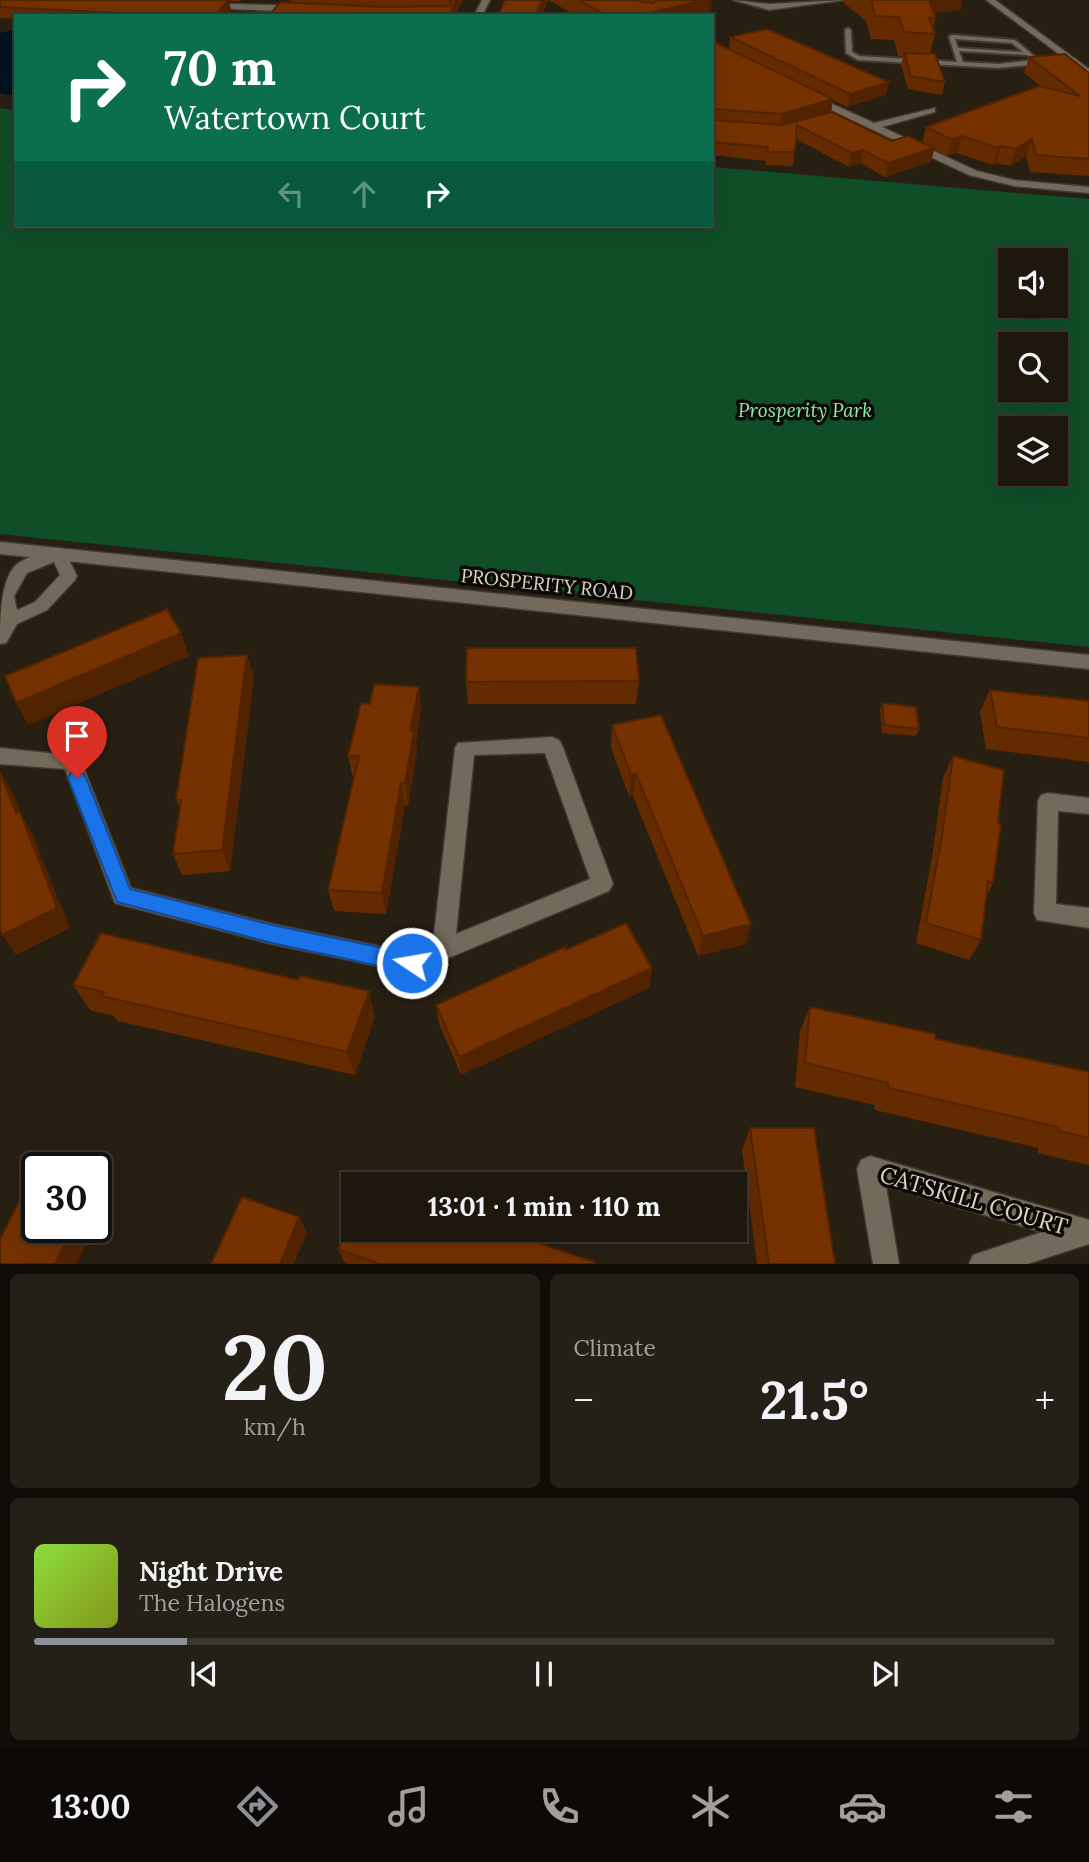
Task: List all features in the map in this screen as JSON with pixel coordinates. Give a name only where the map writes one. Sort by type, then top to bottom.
[{"type":"street","points":[[737,0],[769,7],[840,0]]},
{"type":"street","points":[[989,0],[1062,57],[1089,73]]},
{"type":"street","points":[[198,4],[266,3],[316,9]]},
{"type":"street","points":[[798,91],[973,173],[1014,183],[1089,190]]},
{"type":"street","points":[[871,127],[931,110]]},
{"type":"street","points":[[827,122],[847,115]]},
{"type":"street","name":"PROSPERITY ROAD","points":[[0,548],[1089,662]]},
{"type":"street","points":[[0,638],[11,620],[41,606],[69,576],[58,554],[21,569],[6,596],[11,620]]},
{"type":"street","points":[[0,756],[72,762],[123,896],[272,934],[412,963],[602,884],[552,745],[465,748],[443,950]]},
{"type":"street","points":[[1089,806],[1048,801],[1045,913],[1089,918]]},
{"type":"street","name":"CATSKILL COURT","points":[[886,1264],[870,1169],[1087,1231]]},
{"type":"street","name":"CATSKILL COURT","points":[[982,1264],[1087,1231]]},
{"type":"lane","points":[[848,30],[849,53],[858,58],[999,66],[1048,60]]},
{"type":"lane","points":[[960,63],[952,37],[1008,40],[1038,62]]},
{"type":"lane","points":[[956,49],[1029,54]]},
{"type":"green space","name":"Prosperity Park","points":[[0,108],[14,110],[14,228],[714,228],[714,167],[1089,199],[1089,647],[0,534]]},
{"type":"water","points":[[14,30],[14,96],[0,93],[0,33]]},
{"type":"building","points":[[0,0],[229,0],[216,14],[140,14],[0,7]]},
{"type":"building","points":[[448,0],[456,0],[450,14],[271,14],[280,2],[383,7],[451,6]]},
{"type":"building","points":[[505,0],[542,0],[537,14],[499,14]]},
{"type":"building","points":[[578,0],[638,0],[654,3],[656,0],[704,0],[644,14],[604,14]]},
{"type":"building","points":[[871,0],[929,0],[936,18],[929,18],[935,34],[904,32],[899,17],[875,16]]},
{"type":"building","points":[[767,29],[889,82],[850,94],[730,37]]},
{"type":"building","points":[[714,42],[833,99],[782,114],[714,109]]},
{"type":"building","points":[[904,53],[935,54],[945,82],[911,76]]},
{"type":"building","points":[[1065,54],[1089,73],[1089,159],[1036,155],[1032,139],[1016,149],[1001,146],[998,148],[962,136],[952,140],[926,127],[1039,86],[1080,96],[1029,57]]},
{"type":"building","points":[[832,112],[891,141],[908,136],[934,148],[888,163],[863,150],[852,153],[797,125],[795,152],[767,152],[768,147],[714,142],[714,120],[782,125]]},
{"type":"building","points":[[167,609],[181,633],[16,703],[5,676]]},
{"type":"building","points":[[467,648],[636,648],[639,681],[466,682]]},
{"type":"building","points":[[247,655],[222,850],[173,854],[181,800],[176,800],[198,658]]},
{"type":"building","points":[[374,684],[419,687],[410,731],[414,731],[405,783],[401,783],[382,893],[328,890],[359,756],[348,756],[361,703],[370,704]]},
{"type":"building","points":[[990,690],[1089,701],[1089,738],[997,727]]},
{"type":"building","points":[[882,703],[916,707],[919,729],[884,725]]},
{"type":"building","points":[[661,715],[751,924],[703,936],[636,774],[631,775],[612,725]]},
{"type":"building","points":[[953,756],[1004,770],[998,823],[1001,824],[993,883],[988,881],[981,940],[926,923]]},
{"type":"building","points":[[0,772],[16,813],[20,812],[57,908],[2,935],[0,929]]},
{"type":"building","points":[[626,923],[652,968],[459,1057],[436,1005],[565,947],[566,950]]},
{"type":"building","points":[[101,933],[298,980],[300,976],[369,991],[347,1052],[101,996],[104,992],[73,985]]},
{"type":"building","points":[[810,1007],[935,1034],[935,1039],[1089,1072],[1089,1138],[1059,1131],[1058,1127],[888,1088],[888,1083],[805,1063]]},
{"type":"building","points":[[750,1128],[814,1128],[835,1264],[769,1264]]},
{"type":"building","points":[[242,1197],[299,1217],[280,1264],[211,1264]]},
{"type":"building","points":[[21,1198],[21,1243],[65,1243],[55,1264],[0,1264],[0,1239]]},
{"type":"building","points":[[341,1242],[535,1242],[595,1262],[380,1264],[338,1249]]},
{"type":"route","points":[[77,778],[123,896],[272,934],[412,963]]}]
